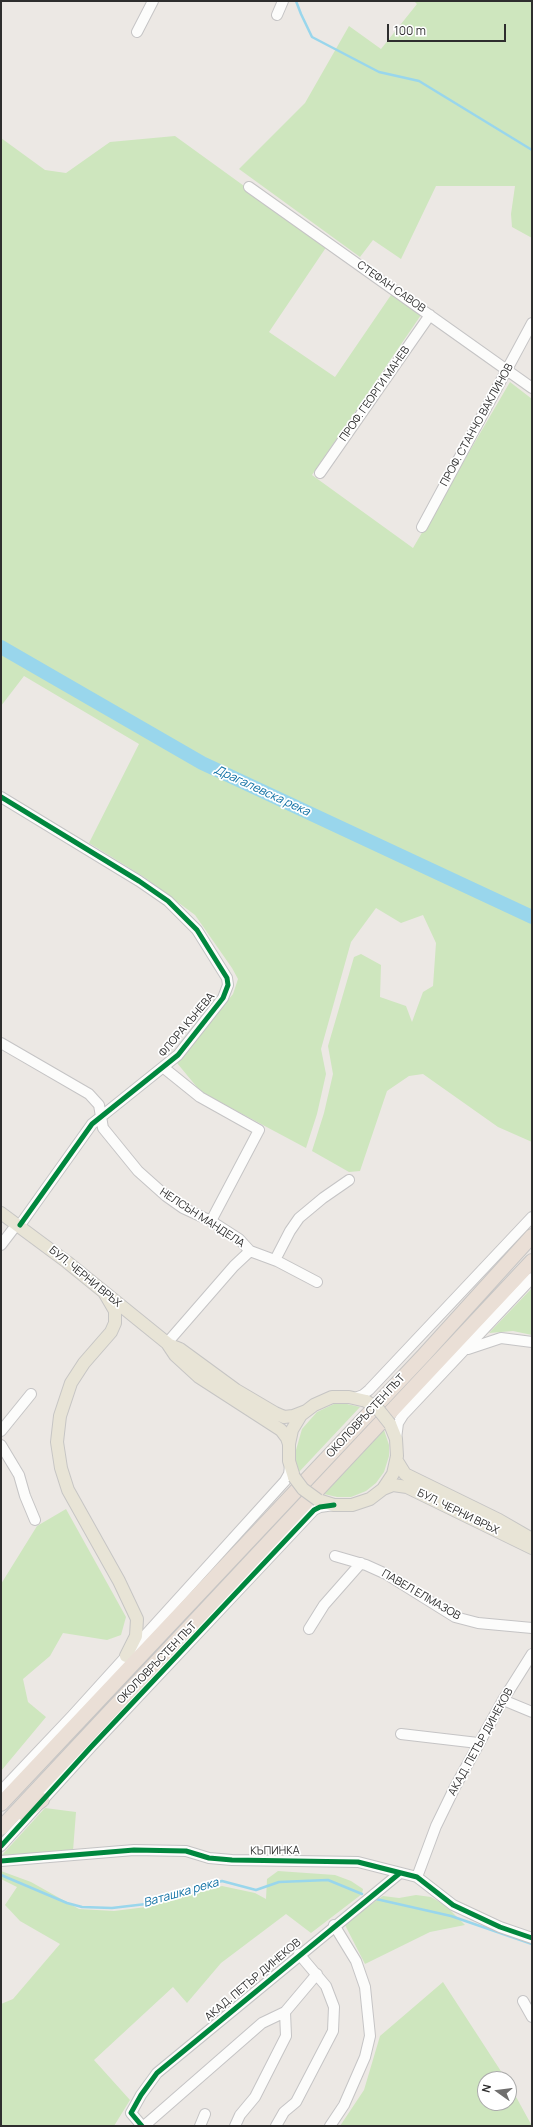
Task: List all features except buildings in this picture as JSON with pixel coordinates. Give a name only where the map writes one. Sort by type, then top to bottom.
[{"type":"highway","name":"ОКОЛОВРЪСТЕН ПЪТ","points":[[1,1804],[58,1741],[424,1355],[532,1236]]},
{"type":"highway","name":"ОКОЛОВРЪСТЕН ПЪТ","points":[[1,1828],[532,1261]]},
{"type":"highway","points":[[58,1741],[72,1716]]},
{"type":"highway","points":[[1,1828],[42,1800]]},
{"type":"main road","name":"БУЛ. ЧЕРНИ ВРЪХ","points":[[1,1213],[18,1224],[167,1344],[175,1355],[198,1377],[280,1430],[287,1438],[288,1444]]},
{"type":"main road","points":[[104,1292],[114,1311],[115,1323],[111,1332],[84,1363],[69,1387],[60,1416],[57,1442],[61,1468],[68,1490],[119,1581],[137,1619],[136,1636],[126,1656]]},
{"type":"main road","name":"БУЛ. ЧЕРНИ ВРЪХ","points":[[167,1344],[180,1349],[236,1390],[275,1413],[284,1417],[293,1416],[306,1410]]},
{"type":"main road","points":[[342,1396],[360,1399],[383,1413],[390,1424],[396,1439],[397,1461],[393,1474],[383,1489],[374,1497],[361,1503],[349,1506],[334,1505],[318,1500],[303,1489],[292,1471],[288,1444],[295,1425],[306,1410],[328,1398],[342,1396]]},
{"type":"main road","name":"БУЛ. ЧЕРНИ ВРЪХ","points":[[397,1461],[405,1474],[499,1520],[532,1538]]},
{"type":"main road","name":"БУЛ. ЧЕРНИ ВРЪХ","points":[[383,1489],[393,1485],[407,1487],[532,1548]]},
{"type":"street","points":[[137,32],[153,1]]},
{"type":"street","points":[[277,15],[283,1]]},
{"type":"street","name":"СТЕФАН САВОВ","points":[[249,187],[532,388]]},
{"type":"street","name":"ПРОФ. ГЕОРГИ МАНЕВ","points":[[320,473],[430,315]]},
{"type":"street","name":"ПРОФ. СТАНЧО ВАКЛИНОВ","points":[[422,527],[532,323]]},
{"type":"street","name":"ФЛОРА КЪНЕВА","points":[[1,797],[139,881],[168,901],[197,930],[227,978],[228,989],[223,998],[178,1055],[164,1068],[101,1115],[85,1133],[1,1245]]},
{"type":"street","name":"НЕЛСЪН МАНДЕЛА","points":[[2,1045],[89,1094],[98,1105],[103,1128],[149,1182],[183,1208],[211,1221],[242,1242],[250,1251],[275,1260],[317,1282]]},
{"type":"street","points":[[164,1068],[200,1097],[259,1130],[211,1221]]},
{"type":"street","points":[[275,1260],[290,1231],[299,1218],[319,1201],[349,1180]]},
{"type":"street","name":"ОКОЛОВРЪСТЕН ПЪТ","points":[[360,1399],[532,1217]]},
{"type":"street","points":[[167,1344],[234,1266],[250,1251]]},
{"type":"street","points":[[396,1439],[398,1423],[403,1415],[532,1278]]},
{"type":"street","points":[[463,1352],[491,1340],[501,1338],[532,1342]]},
{"type":"street","points":[[1,1431],[31,1394]]},
{"type":"street","points":[[1,1445],[19,1475],[25,1496],[35,1520]]},
{"type":"street","points":[[1,1791],[72,1716],[285,1481],[292,1471]]},
{"type":"street","name":"ОКОЛОВРЪСТЕН ПЪТ","points":[[1,1846],[42,1800],[314,1510],[320,1507],[334,1505]]},
{"type":"street","name":"ПАВЕЛ ЕЛМАЗОВ","points":[[335,1556],[361,1563],[386,1574],[456,1617],[478,1623],[532,1628]]},
{"type":"street","points":[[309,1629],[324,1605],[361,1563]]},
{"type":"street","name":"АКАД. ПЕТЪР ДИНЕКОВ","points":[[417,1877],[436,1826],[478,1743],[532,1654]]},
{"type":"street","points":[[503,1700],[532,1712]]},
{"type":"street","points":[[401,1734],[478,1743]]},
{"type":"street","name":"КЪПИНКА","points":[[1,1861],[106,1851],[186,1851],[210,1858],[232,1860],[358,1862],[417,1877],[453,1904],[500,1927],[532,1938]]},
{"type":"street","name":"АКАД. ПЕТЪР ДИНЕКОВ","points":[[143,2126],[131,2114],[141,2094],[157,2073],[334,1925],[400,1873]]},
{"type":"street","points":[[330,2126],[344,2105],[365,2057],[370,2036],[365,1987],[356,1962],[334,1925]]},
{"type":"street","points":[[276,2126],[284,2112],[296,2102],[333,2031],[334,2007],[326,1986],[299,1954]]},
{"type":"street","points":[[143,2126],[262,2023],[285,2012],[317,1974]]},
{"type":"street","points":[[523,2001],[532,2017]]},
{"type":"street","points":[[235,2126],[240,2115],[255,2097],[286,2036],[285,2012]]},
{"type":"street","points":[[200,2126],[205,2114]]},
{"type":"green space","points":[[414,1],[532,1],[532,238],[512,227],[511,214],[515,186],[436,186],[401,259],[373,240],[360,257],[239,169],[305,103],[349,26],[381,49],[417,4]]},
{"type":"green space","points":[[175,136],[327,246],[269,332],[335,377],[391,295],[421,315],[312,475],[413,548],[510,382],[532,399],[532,1142],[498,1127],[423,1074],[409,1076],[387,1091],[360,1171],[349,1172],[312,1151],[324,1113],[333,1074],[328,1046],[354,957],[361,954],[381,965],[380,997],[406,1006],[412,1022],[423,992],[433,986],[436,943],[423,915],[401,923],[376,908],[351,942],[321,1049],[326,1074],[317,1114],[306,1148],[201,1092],[177,1063],[233,994],[238,979],[195,915],[144,877],[89,843],[139,744],[24,676],[1,706],[1,138],[45,170],[66,173],[110,142]]},
{"type":"green space","points":[[532,1288],[532,1335],[513,1331],[489,1333]]},
{"type":"green space","points":[[334,1404],[347,1404],[360,1407],[299,1472],[295,1459],[302,1429],[317,1412]]},
{"type":"green space","points":[[384,1430],[389,1445],[389,1456],[384,1472],[376,1483],[366,1491],[351,1497],[337,1497],[324,1494]]},
{"type":"green space","points":[[66,1509],[126,1617],[121,1635],[107,1640],[63,1633],[50,1656],[23,1679],[28,1702],[46,1717],[1,1771],[1,1584],[37,1526]]},
{"type":"green space","points":[[45,1808],[76,1812],[73,1851],[1,1858],[1,1856]]},
{"type":"green space","points":[[1,1871],[31,1882],[79,1909],[114,1911],[146,1907],[222,1886],[255,1893],[266,1899],[267,1879],[278,1871],[335,1875],[351,1881],[363,1889],[362,1894],[311,1933],[286,1914],[221,1963],[187,2003],[173,1987],[94,2060],[130,2100],[114,2126],[1,2126],[1,2004],[13,1999],[60,1944],[20,1921],[5,1905],[17,1887],[1,1879]]},
{"type":"green space","points":[[416,1895],[431,1897],[445,1905],[465,1925],[430,1932],[365,1964],[344,1923],[383,1896],[399,1898]]},
{"type":"green space","points":[[443,1982],[501,2071],[477,2071],[477,2111],[517,2111],[517,2099],[532,2126],[340,2126],[364,2090],[380,2036]]},
{"type":"waterway","points":[[296,1],[312,37],[379,72],[419,81],[532,150]]},
{"type":"waterway","name":"Драгалевска река","points":[[1,647],[202,763],[532,917]]},
{"type":"waterway","name":"Ваташка река","points":[[1,1875],[67,1903],[82,1907],[112,1908],[146,1904],[222,1881],[256,1890],[279,1882],[328,1880],[362,1894]]},
{"type":"waterway","name":"Ваташка река","points":[[376,1899],[451,1916],[532,1944]]},
{"type":"cycle path","points":[[1,797],[139,881],[168,901],[197,930],[227,978],[228,985],[223,998],[178,1055],[92,1124],[20,1225]]},
{"type":"cycle path","points":[[1,1846],[91,1747],[314,1510],[320,1507],[334,1505]]},
{"type":"cycle path","points":[[1,1861],[134,1850],[186,1851],[209,1858],[232,1860],[358,1862],[417,1877],[453,1905],[500,1927],[532,1938]]},
{"type":"cycle path","points":[[142,2126],[131,2113],[141,2095],[157,2073],[400,1873]]}]
